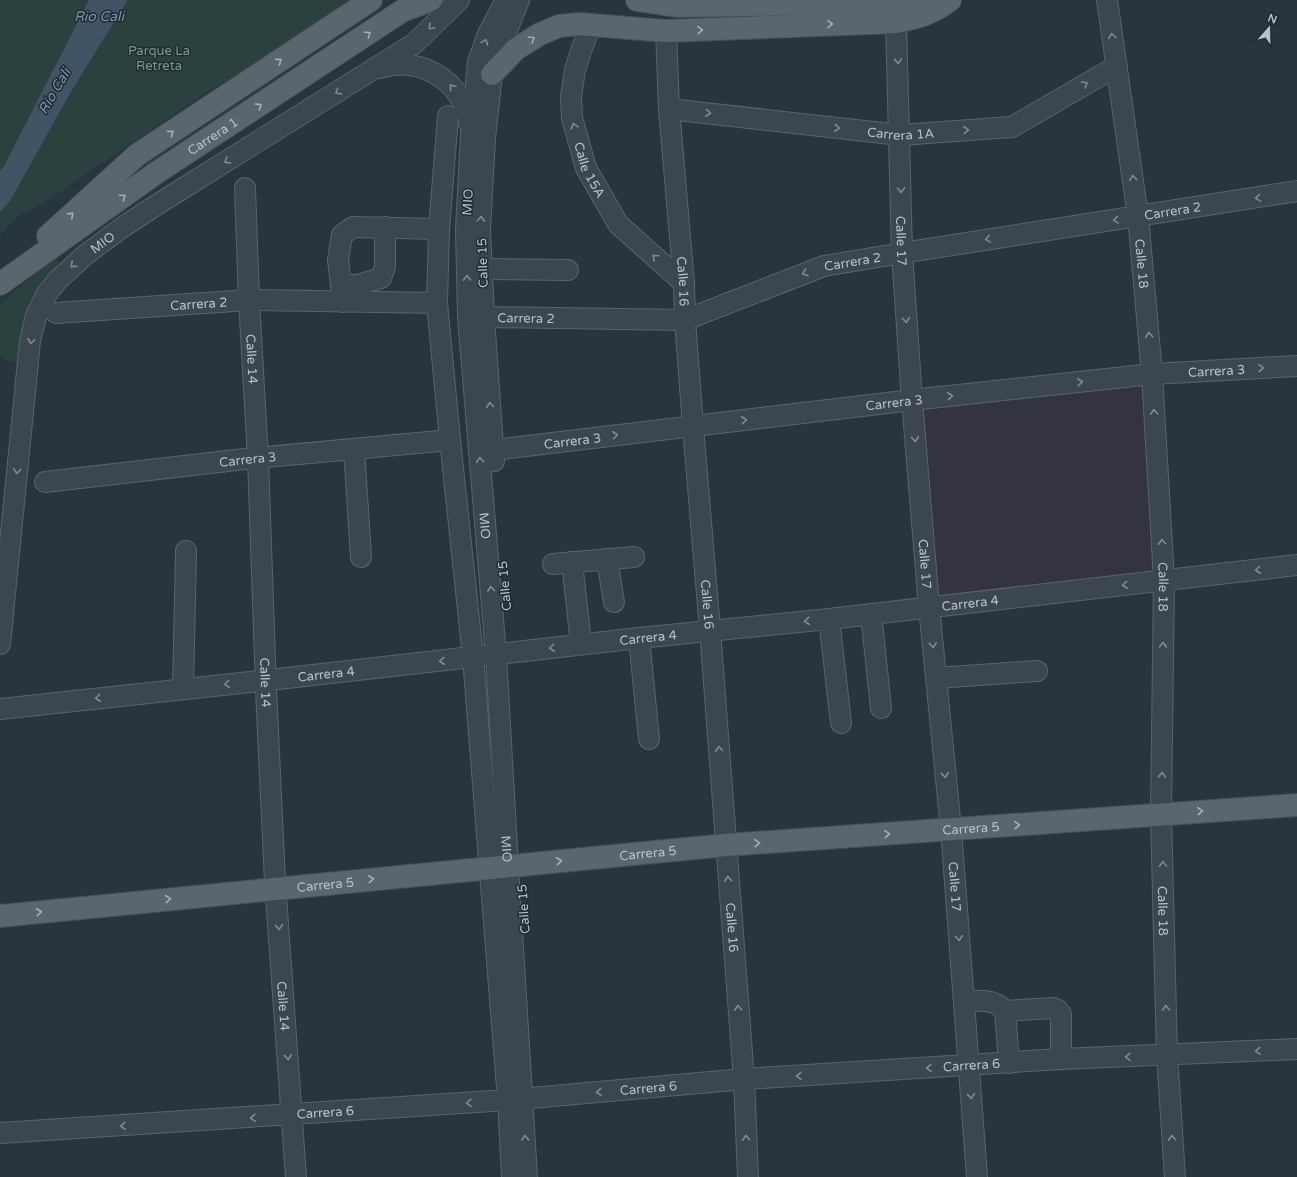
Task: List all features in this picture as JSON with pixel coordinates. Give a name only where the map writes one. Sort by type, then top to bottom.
[{"type":"main road","points":[[0,279],[137,155],[370,0]]},
{"type":"main road","name":"Carrera 1","points":[[0,284],[156,173],[402,11],[431,0]]},
{"type":"main road","points":[[637,0],[676,6],[886,3],[928,0]]},
{"type":"main road","points":[[492,74],[516,49],[540,34],[559,26],[579,24],[666,31],[896,22],[915,19],[928,14],[950,0]]},
{"type":"main road","name":"Carrera 5","points":[[0,916],[726,845],[1297,805]]},
{"type":"street","name":"MIO","points":[[0,644],[30,340],[36,316],[48,292],[71,266],[123,227],[415,43],[459,0]]},
{"type":"street","name":"MIO","points":[[506,0],[488,34],[478,62],[471,135],[466,229],[468,317],[503,654],[506,866]]},
{"type":"street","name":"Calle 15","points":[[503,654],[480,229],[485,138],[492,74],[519,0]]},
{"type":"street","name":"Calle 18","points":[[1107,0],[1138,216],[1152,374],[1164,580],[1161,814],[1167,1055],[1175,1177]]},
{"type":"street","name":"Calle 17","points":[[896,22],[902,253],[912,400],[929,607],[951,829],[976,1177]]},
{"type":"street","name":"Calle 15A","points":[[590,25],[575,70],[571,97],[572,118],[586,168],[618,224],[684,283]]},
{"type":"street","name":"Calle 16","points":[[666,31],[669,109],[684,283],[685,320],[744,1079],[748,1177]]},
{"type":"street","points":[[371,71],[390,65],[410,65],[430,70],[447,81],[460,96],[468,115],[471,135]]},
{"type":"street","name":"Carrera 1A","points":[[669,109],[900,135],[1012,127],[1117,66]]},
{"type":"street","name":"Calle 15","points":[[448,116],[440,229],[438,303],[450,440],[473,657],[506,866],[522,1099],[541,1177]]},
{"type":"street","name":"Calle 14","points":[[245,188],[276,889],[296,1177]]},
{"type":"street","name":"Carrera 2","points":[[484,317],[685,320],[824,266],[1297,192]]},
{"type":"street","points":[[385,228],[385,267],[381,278],[358,285],[342,293],[338,260],[342,235],[353,227],[440,229]]},
{"type":"street","points":[[482,269],[568,270]]},
{"type":"street","name":"Carrera 2","points":[[56,313],[342,293],[438,303]]},
{"type":"street","name":"Carrera 3","points":[[493,450],[912,400],[1152,374],[1297,366]]},
{"type":"street","name":"Carrera 3","points":[[45,482],[258,458],[450,440]]},
{"type":"street","points":[[354,449],[361,557]]},
{"type":"street","points":[[0,493],[5,499],[6,505],[0,558]]},
{"type":"street","points":[[183,689],[186,550]]},
{"type":"street","points":[[581,644],[562,563],[634,556]]},
{"type":"street","points":[[607,559],[614,602]]},
{"type":"street","name":"Carrera 4","points":[[0,709],[503,654],[581,644],[829,619],[1297,565]]},
{"type":"street","points":[[871,614],[881,708]]},
{"type":"street","points":[[829,619],[841,723]]},
{"type":"street","points":[[639,638],[649,738]]},
{"type":"street","points":[[936,678],[1037,670]]},
{"type":"street","name":"Calle 15","points":[[506,866],[522,1099],[512,1177]]},
{"type":"street","points":[[964,1001],[989,1001],[996,1003],[1005,1011],[1009,1063]]},
{"type":"street","points":[[1005,1011],[1053,1008],[1058,1010],[1061,1014],[1061,1059]]},
{"type":"street","name":"Carrera 6","points":[[0,1134],[522,1099],[744,1079],[1061,1059],[1297,1049]]},
{"type":"street","points":[[522,1099],[527,1177]]},
{"type":"shaded area","points":[[1152,374],[1164,580],[929,607],[912,400]]},
{"type":"green space","points":[[0,0],[89,0],[4,166],[0,171]]},
{"type":"green space","name":"Parque La Retreta","points":[[128,0],[371,0],[310,40],[213,88],[47,201],[19,215],[0,235],[0,212],[10,201],[72,90]]},
{"type":"green space","points":[[53,258],[65,267],[19,359],[14,363],[7,361],[0,354],[0,304]]},
{"type":"water","name":"Rio Cali","points":[[89,0],[128,0],[72,90],[10,201],[0,212],[0,171],[4,166]]},
{"type":"water label","name":"Río Cali","points":[[54,91]]}]
